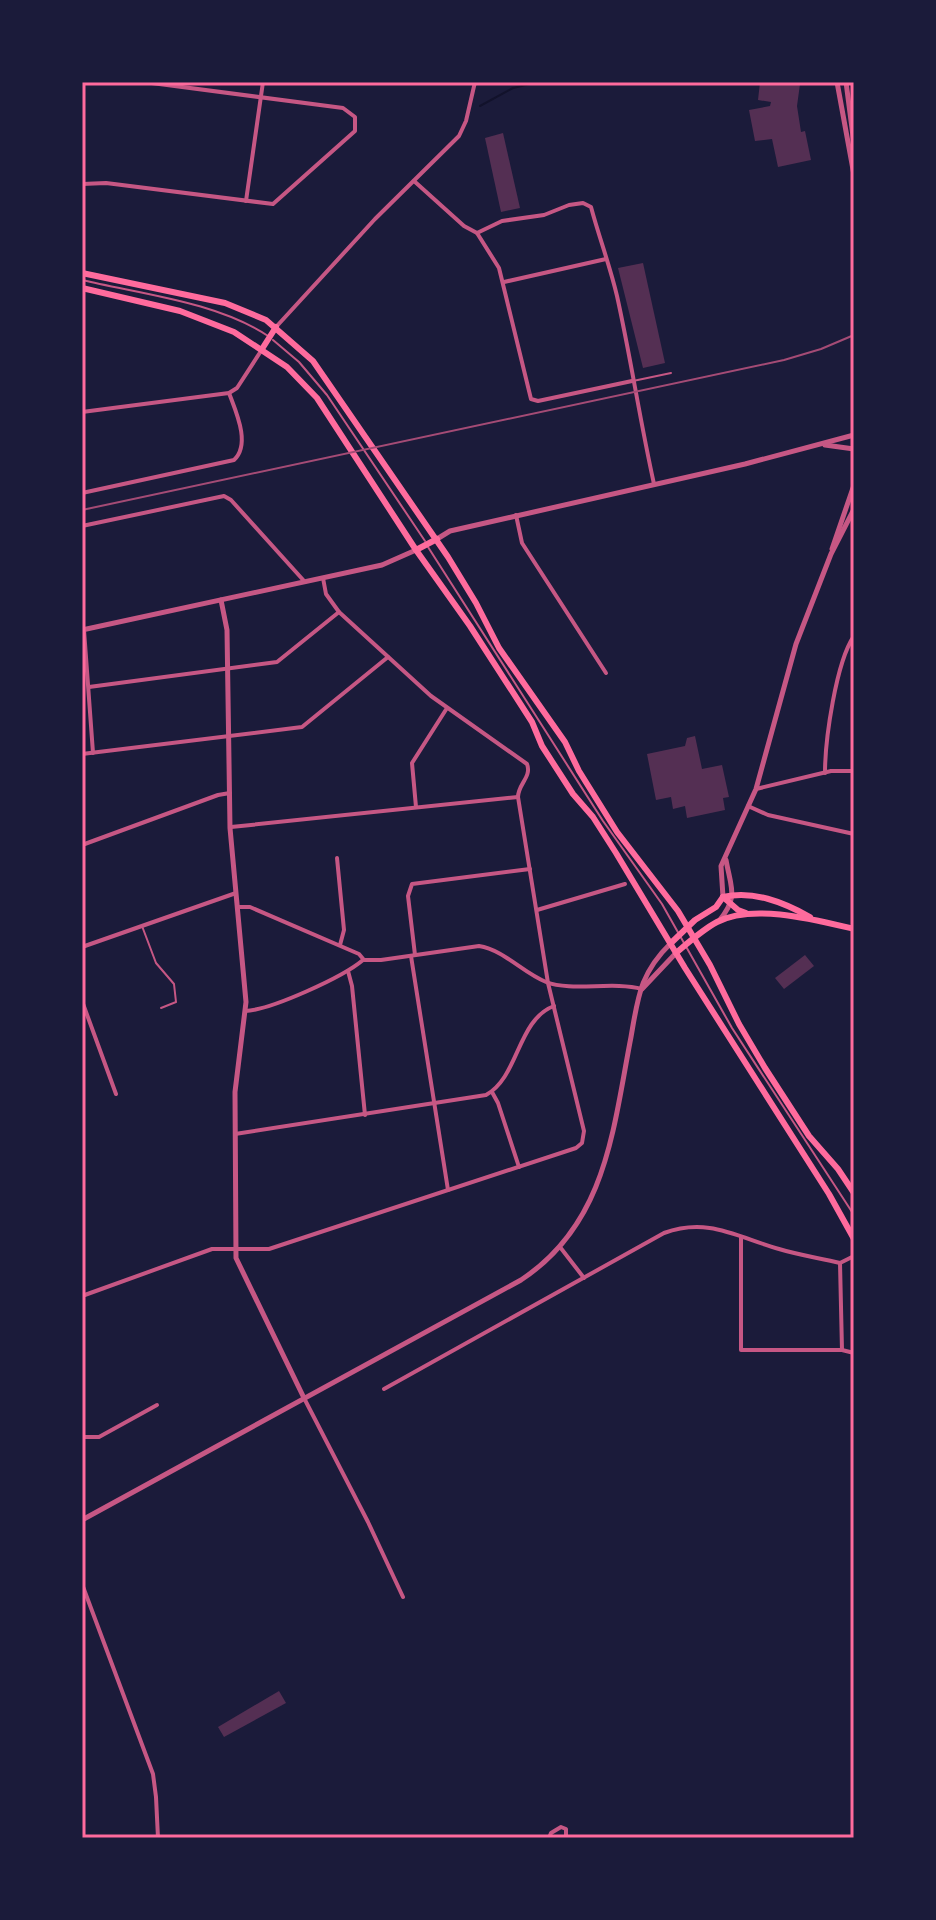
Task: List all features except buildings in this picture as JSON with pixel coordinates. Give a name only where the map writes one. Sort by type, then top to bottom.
[{"type":"main road","points":[[82,273],[217,301],[252,314],[276,327],[313,361],[437,539],[499,648],[565,742],[617,832],[672,902],[749,1044],[809,1136],[854,1193]]},
{"type":"main road","points":[[82,288],[206,320],[234,332],[296,376],[330,415],[532,722],[550,759],[593,817],[824,1185],[854,1239]]},
{"type":"main road","points":[[262,349],[276,327]]},
{"type":"main road","points":[[416,550],[437,539]]},
{"type":"main road","points":[[671,943],[687,927],[716,907],[723,897],[732,895],[773,900],[813,919]]},
{"type":"main road","points":[[723,897],[731,905],[748,913],[813,919],[854,929]]},
{"type":"main road","points":[[676,953],[719,921],[748,913]]},
{"type":"street","points":[[82,184],[106,183],[265,204],[278,201],[353,136],[357,123],[354,116],[343,108],[144,82]]},
{"type":"street","points":[[246,201],[263,82]]},
{"type":"street","points":[[276,327],[375,219],[464,129],[475,82]]},
{"type":"street","points":[[837,82],[854,175]]},
{"type":"street","points":[[846,82],[854,144]]},
{"type":"street","points":[[414,181],[464,226],[477,233],[499,268],[528,395],[534,400],[632,381]]},
{"type":"street","points":[[477,233],[502,221],[544,215],[579,203],[590,206],[607,258],[654,484]]},
{"type":"street","points":[[504,282],[607,258]]},
{"type":"street","points":[[82,412],[229,393],[237,388],[262,349]]},
{"type":"street","points":[[82,493],[234,460],[241,454],[242,442],[229,393]]},
{"type":"street","points":[[824,445],[833,439],[854,435]]},
{"type":"street","points":[[437,539],[448,531],[824,445],[854,449]]},
{"type":"street","points":[[831,554],[833,540],[854,485]]},
{"type":"street","points":[[82,526],[224,496],[305,582]]},
{"type":"street","points":[[723,897],[721,866],[756,789],[796,644],[831,554],[854,509]]},
{"type":"street","points":[[516,515],[522,543],[606,673]]},
{"type":"street","points":[[93,753],[83,630],[386,564],[416,550]]},
{"type":"street","points":[[82,1296],[212,1249],[269,1249],[579,1146],[584,1131],[548,983],[518,797],[518,790],[528,774],[527,764],[447,708],[388,657],[339,612],[326,594],[323,578]]},
{"type":"street","points":[[221,600],[227,630],[230,828],[245,1011],[236,1077],[236,1249],[239,1266],[403,1597]]},
{"type":"street","points":[[89,687],[277,662],[339,612]]},
{"type":"street","points":[[825,773],[825,752],[833,706],[854,636]]},
{"type":"street","points":[[82,754],[302,727],[388,657]]},
{"type":"street","points":[[846,657],[854,659]]},
{"type":"street","points":[[416,807],[412,763],[447,708]]},
{"type":"street","points":[[756,789],[842,769],[854,771]]},
{"type":"street","points":[[82,845],[230,793]]},
{"type":"street","points":[[230,828],[518,797]]},
{"type":"street","points":[[748,806],[768,815],[854,834]]},
{"type":"street","points":[[337,858],[344,930],[340,945]]},
{"type":"street","points":[[719,921],[731,905],[726,859]]},
{"type":"street","points":[[448,1190],[413,956],[408,896],[412,884],[530,869]]},
{"type":"street","points":[[537,910],[625,884]]},
{"type":"street","points":[[82,947],[236,893]]},
{"type":"street","points":[[237,907],[250,907],[340,945],[359,954],[364,960]]},
{"type":"street","points":[[82,1520],[521,1280],[560,1247],[587,1209],[601,1176],[644,974],[671,943]]},
{"type":"street","points":[[245,1011],[271,1005],[348,971],[364,960],[470,947],[486,947],[548,983],[619,985],[642,989]]},
{"type":"street","points":[[642,989],[676,953]]},
{"type":"street","points":[[348,971],[365,1115]]},
{"type":"street","points":[[82,1001],[116,1094]]},
{"type":"street","points":[[235,1134],[479,1097],[492,1092],[539,1012],[554,1006]]},
{"type":"street","points":[[492,1092],[519,1167]]},
{"type":"street","points":[[384,1389],[664,1233],[681,1227],[714,1227],[793,1253],[840,1263],[854,1256]]},
{"type":"street","points":[[741,1237],[741,1350],[842,1350],[854,1353]]},
{"type":"street","points":[[560,1247],[584,1278]]},
{"type":"street","points":[[840,1263],[842,1350]]},
{"type":"street","points":[[82,1437],[99,1437],[157,1405]]},
{"type":"street","points":[[82,1584],[153,1774],[158,1838]]},
{"type":"street","points":[[549,1838],[561,1827],[566,1829],[566,1838]]},
{"type":"lane","points":[[82,280],[209,310],[241,321],[269,337],[299,362],[327,395],[427,544],[596,810],[641,873],[732,1028],[854,1215]]},
{"type":"lane","points":[[632,381],[671,373]]},
{"type":"lane","points":[[142,925],[156,963],[174,984],[177,996],[176,1002],[161,1008]]},
{"type":"waterway","points":[[480,106],[513,88],[539,82]]},
{"type":"railway","points":[[82,510],[784,360],[854,335]]}]
